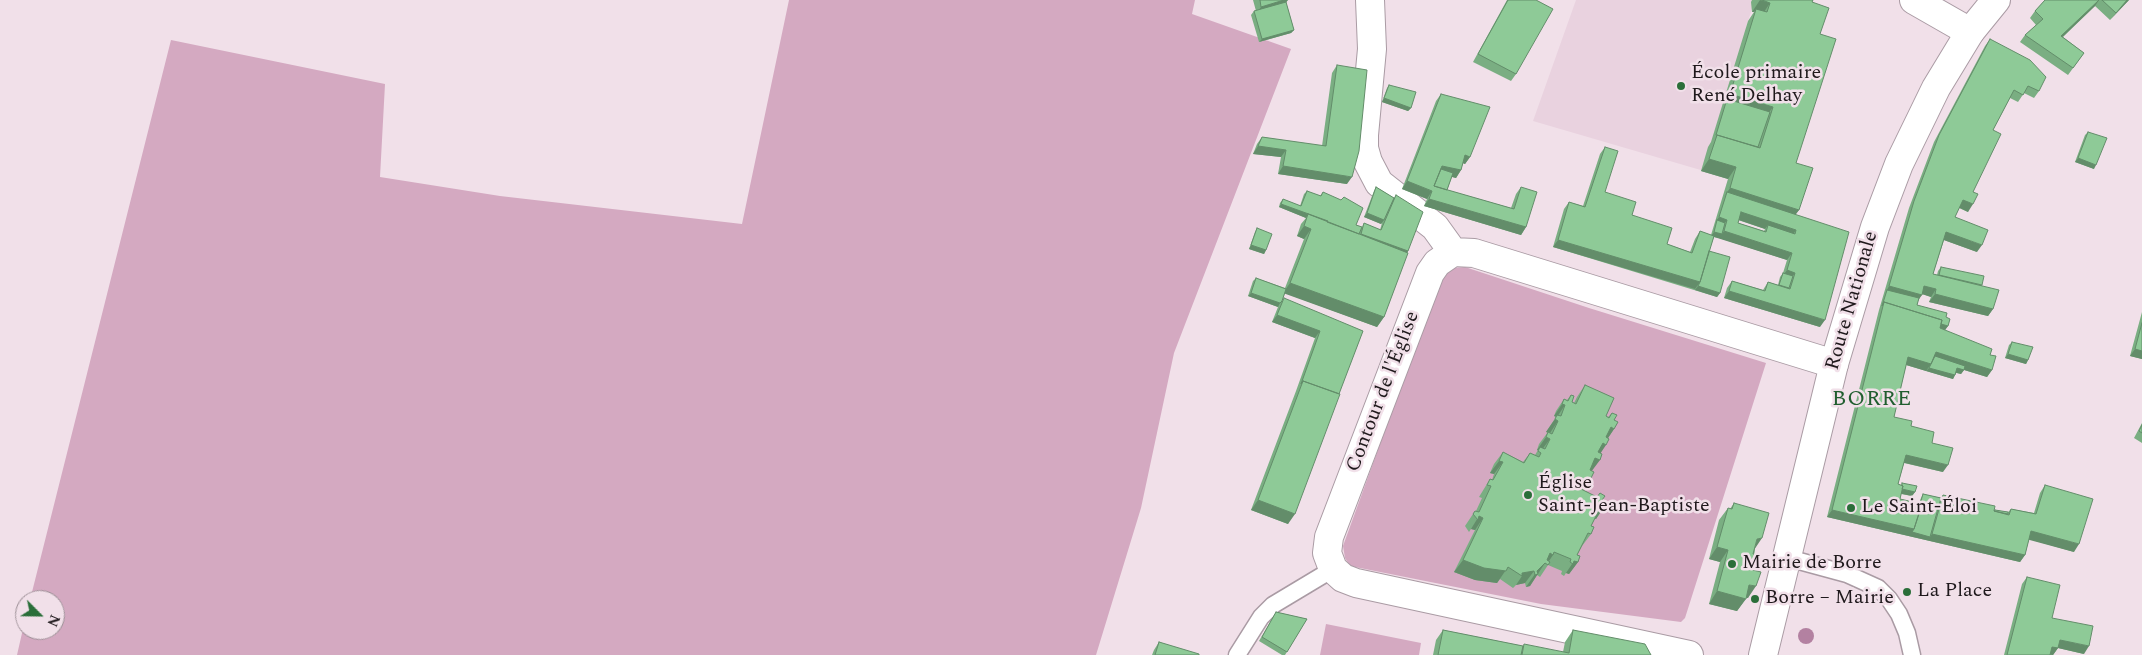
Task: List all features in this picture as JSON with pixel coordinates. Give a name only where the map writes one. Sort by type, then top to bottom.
[{"type":"street","points":[[1370,0],[1372,49],[1364,148],[1368,162],[1379,183],[1435,226],[1454,252],[1474,253],[1834,364]]},
{"type":"street","points":[[1914,0],[1970,32]]},
{"type":"street","name":"Route Nationale","points":[[1763,655],[1834,364],[1865,257],[1893,179],[1923,112],[1970,32],[1996,0]]},
{"type":"street","name":"Contour de l'Église","points":[[1333,569],[1327,553],[1329,537],[1425,284],[1437,263],[1454,252]]},
{"type":"street","points":[[1333,569],[1343,578],[1356,583],[1689,655]]},
{"type":"lane","points":[[1788,558],[1847,574],[1878,588],[1890,599],[1899,614],[1907,633],[1912,655]]},
{"type":"lane","points":[[1237,655],[1261,617],[1273,605],[1333,569]]},
{"type":"shaded area","points":[[789,0],[1195,0],[1192,14],[1291,49],[1174,353],[1141,508],[1096,655],[17,655],[20,640],[65,640],[65,590],[33,590],[171,40],[385,84],[380,177],[500,196],[742,224]]},
{"type":"shaded area","name":"École primaire René Delhay","points":[[1576,0],[1755,0],[1746,27],[1828,51],[1722,200],[1728,178],[1533,121]]},
{"type":"shaded area","points":[[1465,267],[1766,363],[1685,618],[1681,622],[1541,604],[1350,566],[1345,558],[1343,546],[1441,276],[1452,268]]},
{"type":"shaded area","points":[[1326,624],[1421,643],[1419,655],[1320,655]]},
{"type":"building","points":[[1260,0],[1284,0],[1261,7]]},
{"type":"building","points":[[1508,0],[1536,0],[1553,9],[1516,74],[1478,54]]},
{"type":"building","points":[[1762,0],[1813,0],[1812,2],[1829,8],[1820,34],[1836,39],[1796,163],[1813,168],[1799,210],[1730,188],[1736,167],[1709,159],[1717,135],[1760,148],[1773,107],[1730,94],[1756,9],[1767,12],[1770,3]]},
{"type":"building","points":[[2045,0],[2099,0],[2061,36],[2084,53],[2073,68],[2025,35],[2043,19],[2035,11]]},
{"type":"building","points":[[2102,0],[2127,0],[2116,13]]},
{"type":"building","points":[[1286,2],[1294,30],[1262,39],[1254,11]]},
{"type":"building","points":[[1990,39],[2030,60],[2046,77],[2039,91],[2028,86],[2023,95],[2014,90],[1993,130],[2001,134],[1973,192],[1978,194],[1973,204],[1963,200],[1955,217],[1988,230],[1982,245],[1946,232],[1933,274],[1999,290],[1993,309],[1935,294],[1936,289],[1924,286],[1922,295],[1889,286],[1914,201],[1939,135]]},
{"type":"building","points":[[1337,65],[1367,70],[1359,151],[1352,177],[1283,166],[1286,150],[1258,146],[1262,137],[1326,146]]},
{"type":"building","points":[[1389,85],[1416,92],[1411,108],[1384,98]]},
{"type":"building","points":[[1441,94],[1490,107],[1470,157],[1465,155],[1461,170],[1442,166],[1434,186],[1514,209],[1521,187],[1537,192],[1526,227],[1429,199],[1432,191],[1407,181]]},
{"type":"building","points":[[1727,99],[1770,112],[1758,147],[1716,135]]},
{"type":"building","points":[[2088,132],[2107,138],[2096,165],[2078,158]]},
{"type":"building","points":[[1605,147],[1618,151],[1605,192],[1636,202],[1632,215],[1672,228],[1667,244],[1692,253],[1700,231],[1714,236],[1700,282],[1558,240],[1569,202],[1585,207]]},
{"type":"building","points":[[1441,169],[1453,173],[1447,190],[1434,186]]},
{"type":"building","points":[[1376,187],[1394,198],[1384,220],[1367,213]]},
{"type":"building","points":[[1307,191],[1321,196],[1323,192],[1341,200],[1344,197],[1363,208],[1356,225],[1362,227],[1359,234],[1281,204],[1283,199],[1301,206]]},
{"type":"building","points":[[1727,192],[1849,232],[1825,320],[1729,291],[1732,281],[1765,291],[1768,282],[1790,289],[1795,273],[1787,270],[1792,253],[1724,231],[1727,220],[1719,217]],"holes":[[[1741,212],[1796,230],[1795,234],[1768,225],[1766,232],[1738,223]]]},
{"type":"building","points":[[1396,195],[1423,212],[1408,251],[1361,234],[1364,223],[1381,230]]},
{"type":"building","points":[[1308,214],[1408,253],[1384,317],[1290,283],[1311,229],[1304,226]]},
{"type":"building","points":[[1717,220],[1725,223],[1722,234],[1714,232]]},
{"type":"building","points":[[1257,228],[1272,234],[1266,250],[1251,245]]},
{"type":"building","points":[[1709,251],[1730,257],[1720,293],[1698,286]]},
{"type":"building","points":[[1941,267],[1984,276],[1982,285],[1939,275]]},
{"type":"building","points":[[1783,273],[1793,276],[1789,288],[1779,285]]},
{"type":"building","points":[[1256,278],[1286,289],[1282,301],[1280,303],[1251,293]]},
{"type":"building","points":[[1887,290],[1919,298],[1917,305],[1947,313],[1946,317],[1950,319],[1948,326],[1941,324],[1942,320],[1884,302],[1882,306]]},
{"type":"building","points":[[1284,298],[1363,331],[1339,394],[1303,381],[1301,384],[1320,331],[1277,315]]},
{"type":"building","points":[[1884,302],[1942,320],[1940,328],[1992,349],[1990,355],[1996,356],[1992,370],[1936,352],[1931,364],[1908,357],[1894,417],[1912,421],[1911,426],[1934,432],[1932,443],[1953,448],[1948,465],[1906,455],[1898,484],[1903,486],[1900,499],[1922,504],[1914,529],[1832,510]]},
{"type":"building","points":[[2142,323],[2142,351],[2135,349]]},
{"type":"building","points":[[2012,342],[2033,347],[2028,360],[2008,354]]},
{"type":"building","points":[[1935,356],[1965,366],[1964,370],[1957,368],[1955,375],[1929,368]]},
{"type":"building","points":[[1303,381],[1340,394],[1295,514],[1258,500]]},
{"type":"building","name":"Église Saint-Jean-Baptiste","points":[[1585,385],[1614,398],[1606,416],[1609,418],[1612,413],[1617,415],[1614,420],[1618,422],[1614,429],[1611,427],[1606,437],[1609,439],[1606,445],[1603,443],[1598,452],[1602,454],[1600,460],[1595,458],[1590,470],[1594,472],[1590,480],[1587,478],[1581,489],[1597,497],[1600,493],[1605,496],[1602,500],[1607,502],[1604,507],[1601,506],[1591,526],[1594,527],[1591,534],[1588,533],[1577,555],[1580,556],[1578,562],[1574,561],[1573,564],[1570,562],[1571,559],[1554,552],[1553,555],[1550,553],[1547,560],[1550,562],[1548,565],[1545,563],[1537,571],[1538,574],[1535,575],[1534,571],[1522,573],[1522,576],[1508,567],[1506,571],[1484,568],[1463,560],[1483,518],[1479,516],[1478,520],[1473,514],[1475,511],[1479,512],[1491,486],[1487,485],[1490,479],[1493,480],[1503,462],[1499,461],[1503,452],[1524,463],[1530,453],[1539,457],[1541,453],[1538,451],[1540,447],[1545,449],[1550,439],[1546,437],[1548,432],[1552,434],[1558,421],[1555,419],[1557,415],[1561,416],[1565,405],[1562,404],[1564,399],[1568,401],[1571,395],[1574,396],[1572,402],[1576,404]]},
{"type":"building","points":[[1902,483],[1917,486],[1915,492],[1902,489]]},
{"type":"building","points":[[2045,485],[2093,499],[2079,544],[2031,531],[2025,555],[1932,534],[1943,495],[1995,506],[1994,511],[2009,515],[2011,509],[2036,514]]},
{"type":"building","points":[[1923,494],[1941,498],[1930,537],[1912,532],[1922,504],[1920,504]]},
{"type":"building","name":"Mairie de Borre","points":[[1734,503],[1769,513],[1762,538],[1757,539],[1753,554],[1757,555],[1753,570],[1761,572],[1756,586],[1749,585],[1746,599],[1717,591],[1728,550],[1717,547],[1728,508],[1732,509]]},
{"type":"building","points":[[1994,511],[2008,512],[2008,514]]},
{"type":"building","points":[[2027,577],[2060,585],[2052,618],[2093,626],[2089,646],[2060,640],[2058,648],[2052,647],[2050,655],[2007,655]]},
{"type":"building","points":[[1276,612],[1307,619],[1287,652],[1262,637]]},
{"type":"building","points":[[1443,630],[1523,646],[1521,655],[1438,655]]},
{"type":"building","points":[[1573,630],[1645,644],[1651,655],[1522,655],[1524,644],[1569,653]]},
{"type":"building","points":[[1159,642],[1199,654],[1199,655],[1155,655]]},
{"type":"place","name":"École primaire René Delhay","points":[[1681,86]]},
{"type":"place","name":"Église Saint-Jean-Baptiste","points":[[1528,495]]},
{"type":"place","name":"Le Saint-Éloi","points":[[1851,508]]},
{"type":"place","name":"Mairie de Borre","points":[[1732,564]]},
{"type":"place","name":"La Place","points":[[1907,592]]},
{"type":"place","name":"Borre – Mairie","points":[[1755,599]]},
{"type":"district","name":"BORRE","points":[[1872,401]]}]
